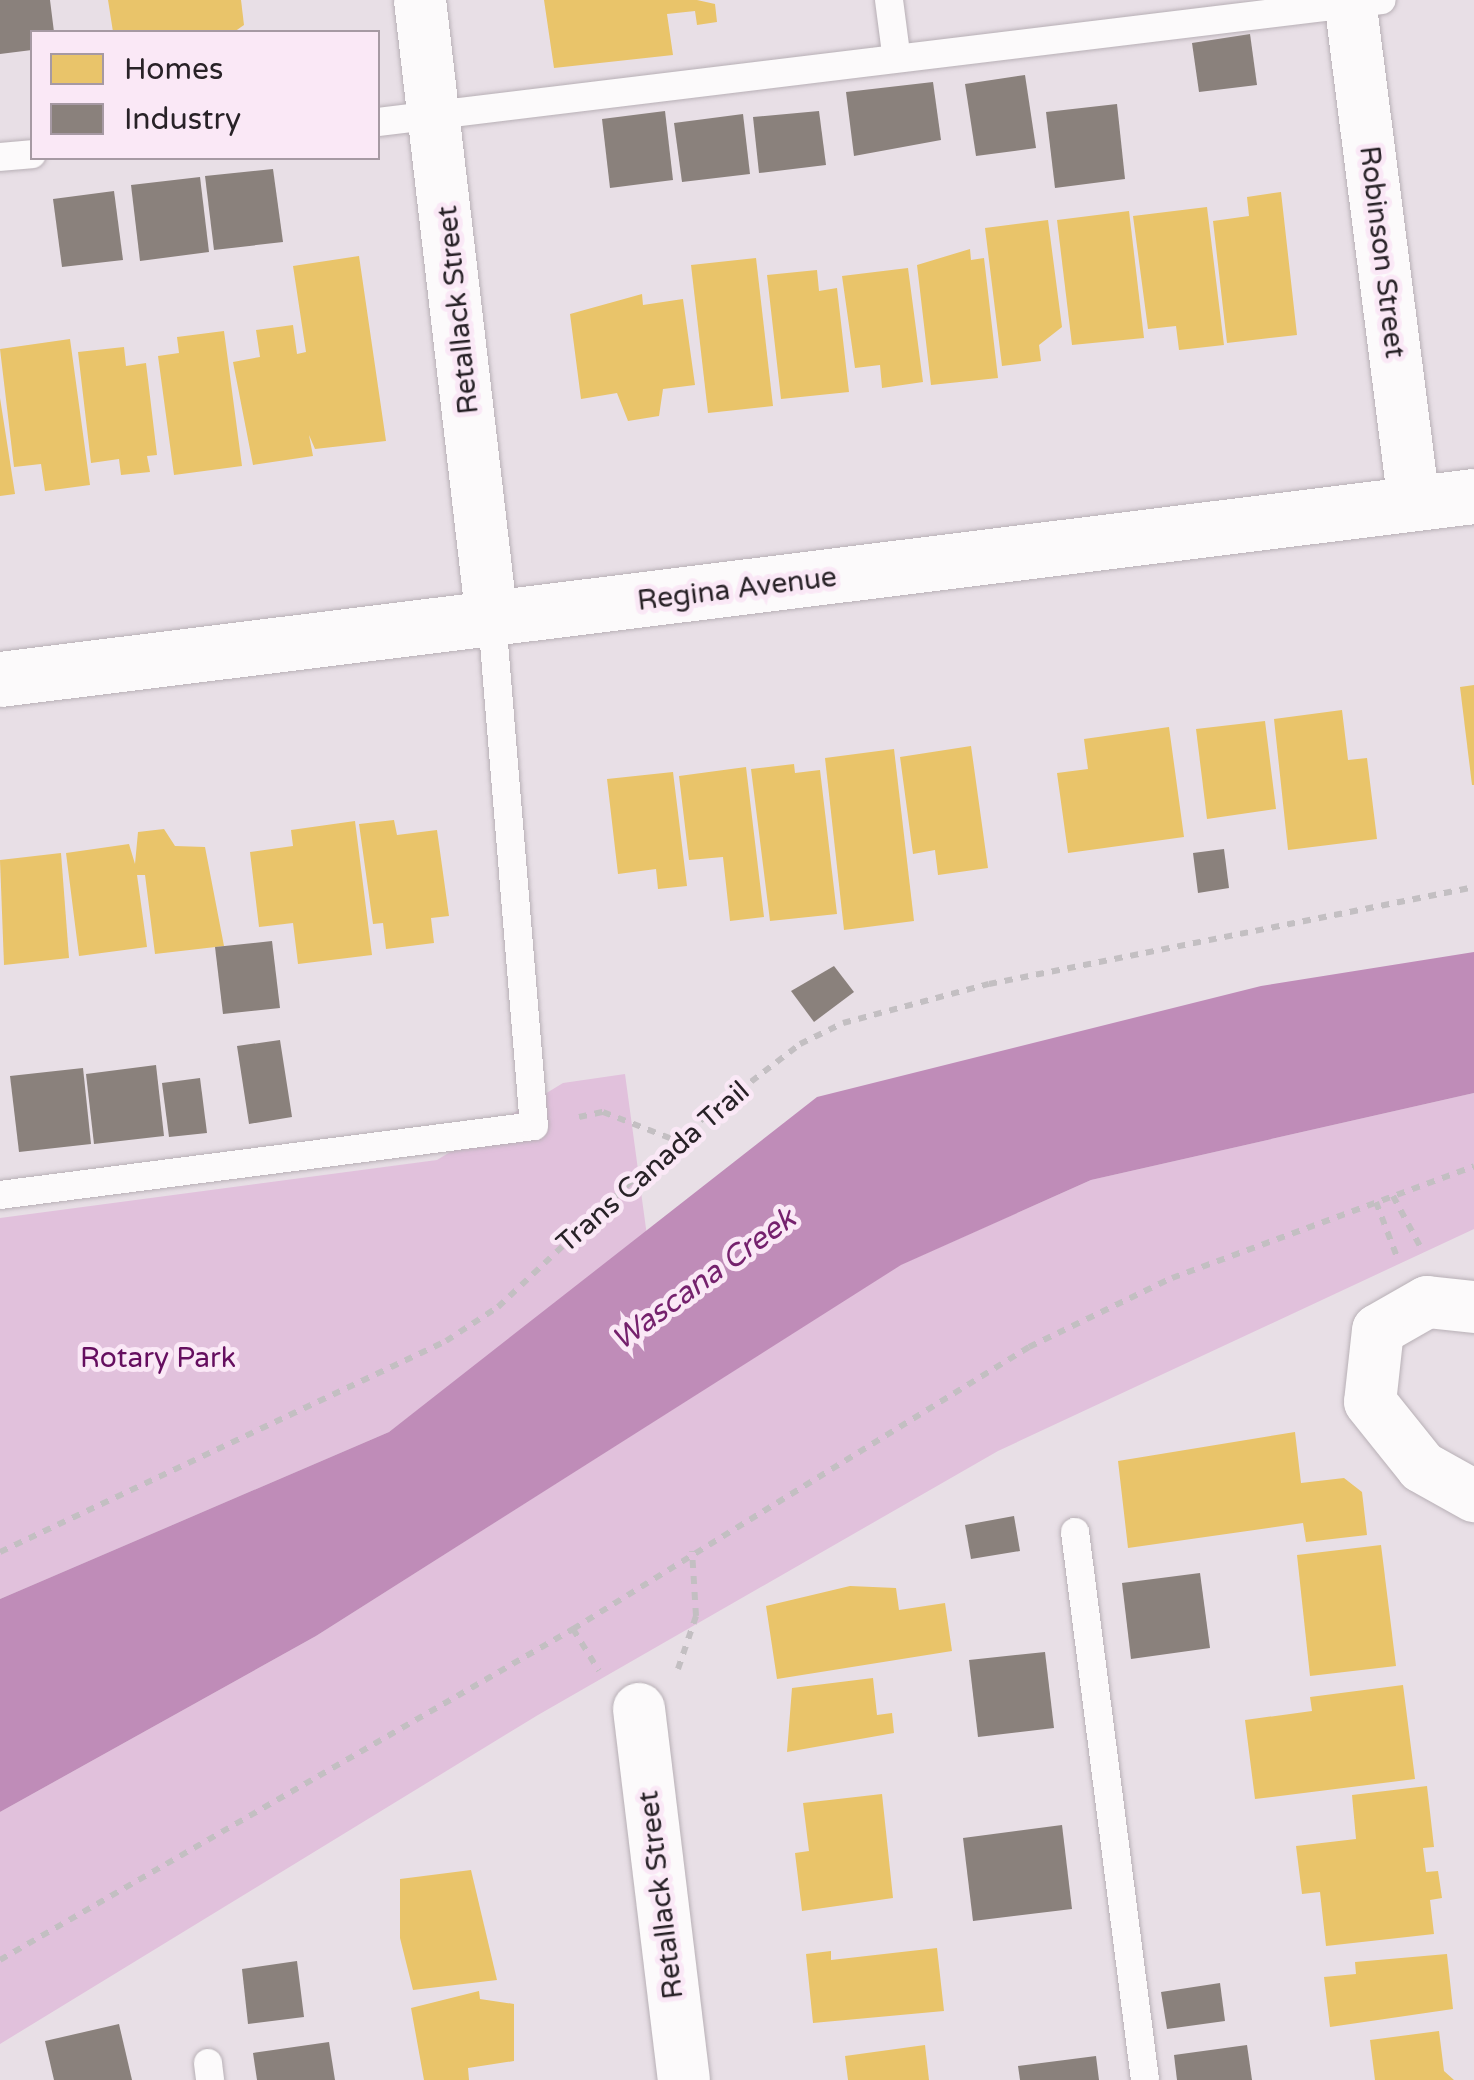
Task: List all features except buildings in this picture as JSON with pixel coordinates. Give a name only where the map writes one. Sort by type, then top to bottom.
[{"type":"street","name":"Retallack Street","points":[[420,0],[437,116],[492,620]]},
{"type":"street","name":"Robinson Street","points":[[1361,1],[1414,504]]},
{"type":"street","name":"Regina Avenue","points":[[0,679],[1474,496]]},
{"type":"street","points":[[1474,1307],[1427,1302],[1378,1330],[1370,1402],[1422,1468],[1474,1496]]},
{"type":"street","name":"Retallack Street","points":[[639,1709],[684,2080]]},
{"type":"lane","points":[[889,0],[896,53]]},
{"type":"lane","points":[[380,122],[896,53],[1361,1]]},
{"type":"lane","points":[[0,158],[30,154]]},
{"type":"lane","points":[[0,1195],[534,1126],[492,620]]},
{"type":"lane","points":[[1075,1532],[1146,2080]]},
{"type":"path","name":"Trans Canada Trail","points":[[0,1552],[446,1341],[498,1307],[676,1140],[800,1044],[843,1023],[988,984],[1474,887]]},
{"type":"path","points":[[534,1126],[603,1112],[676,1140]]},
{"type":"path","points":[[0,1960],[574,1629],[692,1551],[1029,1347],[1172,1278],[1474,1166]]},
{"type":"path","points":[[1393,1196],[1410,1224]]},
{"type":"path","points":[[639,1709],[688,1659],[692,1551]]},
{"type":"path","points":[[574,1629],[588,1651]]},
{"type":"green space","name":"Rotary Park","points":[[625,1074],[647,1236],[389,1432],[0,1599],[0,1218],[437,1160],[563,1083]]},
{"type":"green space","points":[[1474,1093],[1474,1229],[998,1451],[538,1715],[0,2044],[0,1812],[316,1636],[900,1265],[1091,1180]]},
{"type":"water","name":"Wascana Creek","points":[[1474,952],[1474,1093],[1091,1180],[901,1265],[316,1636],[0,1812],[0,1599],[389,1432],[817,1097],[1261,986]]}]
